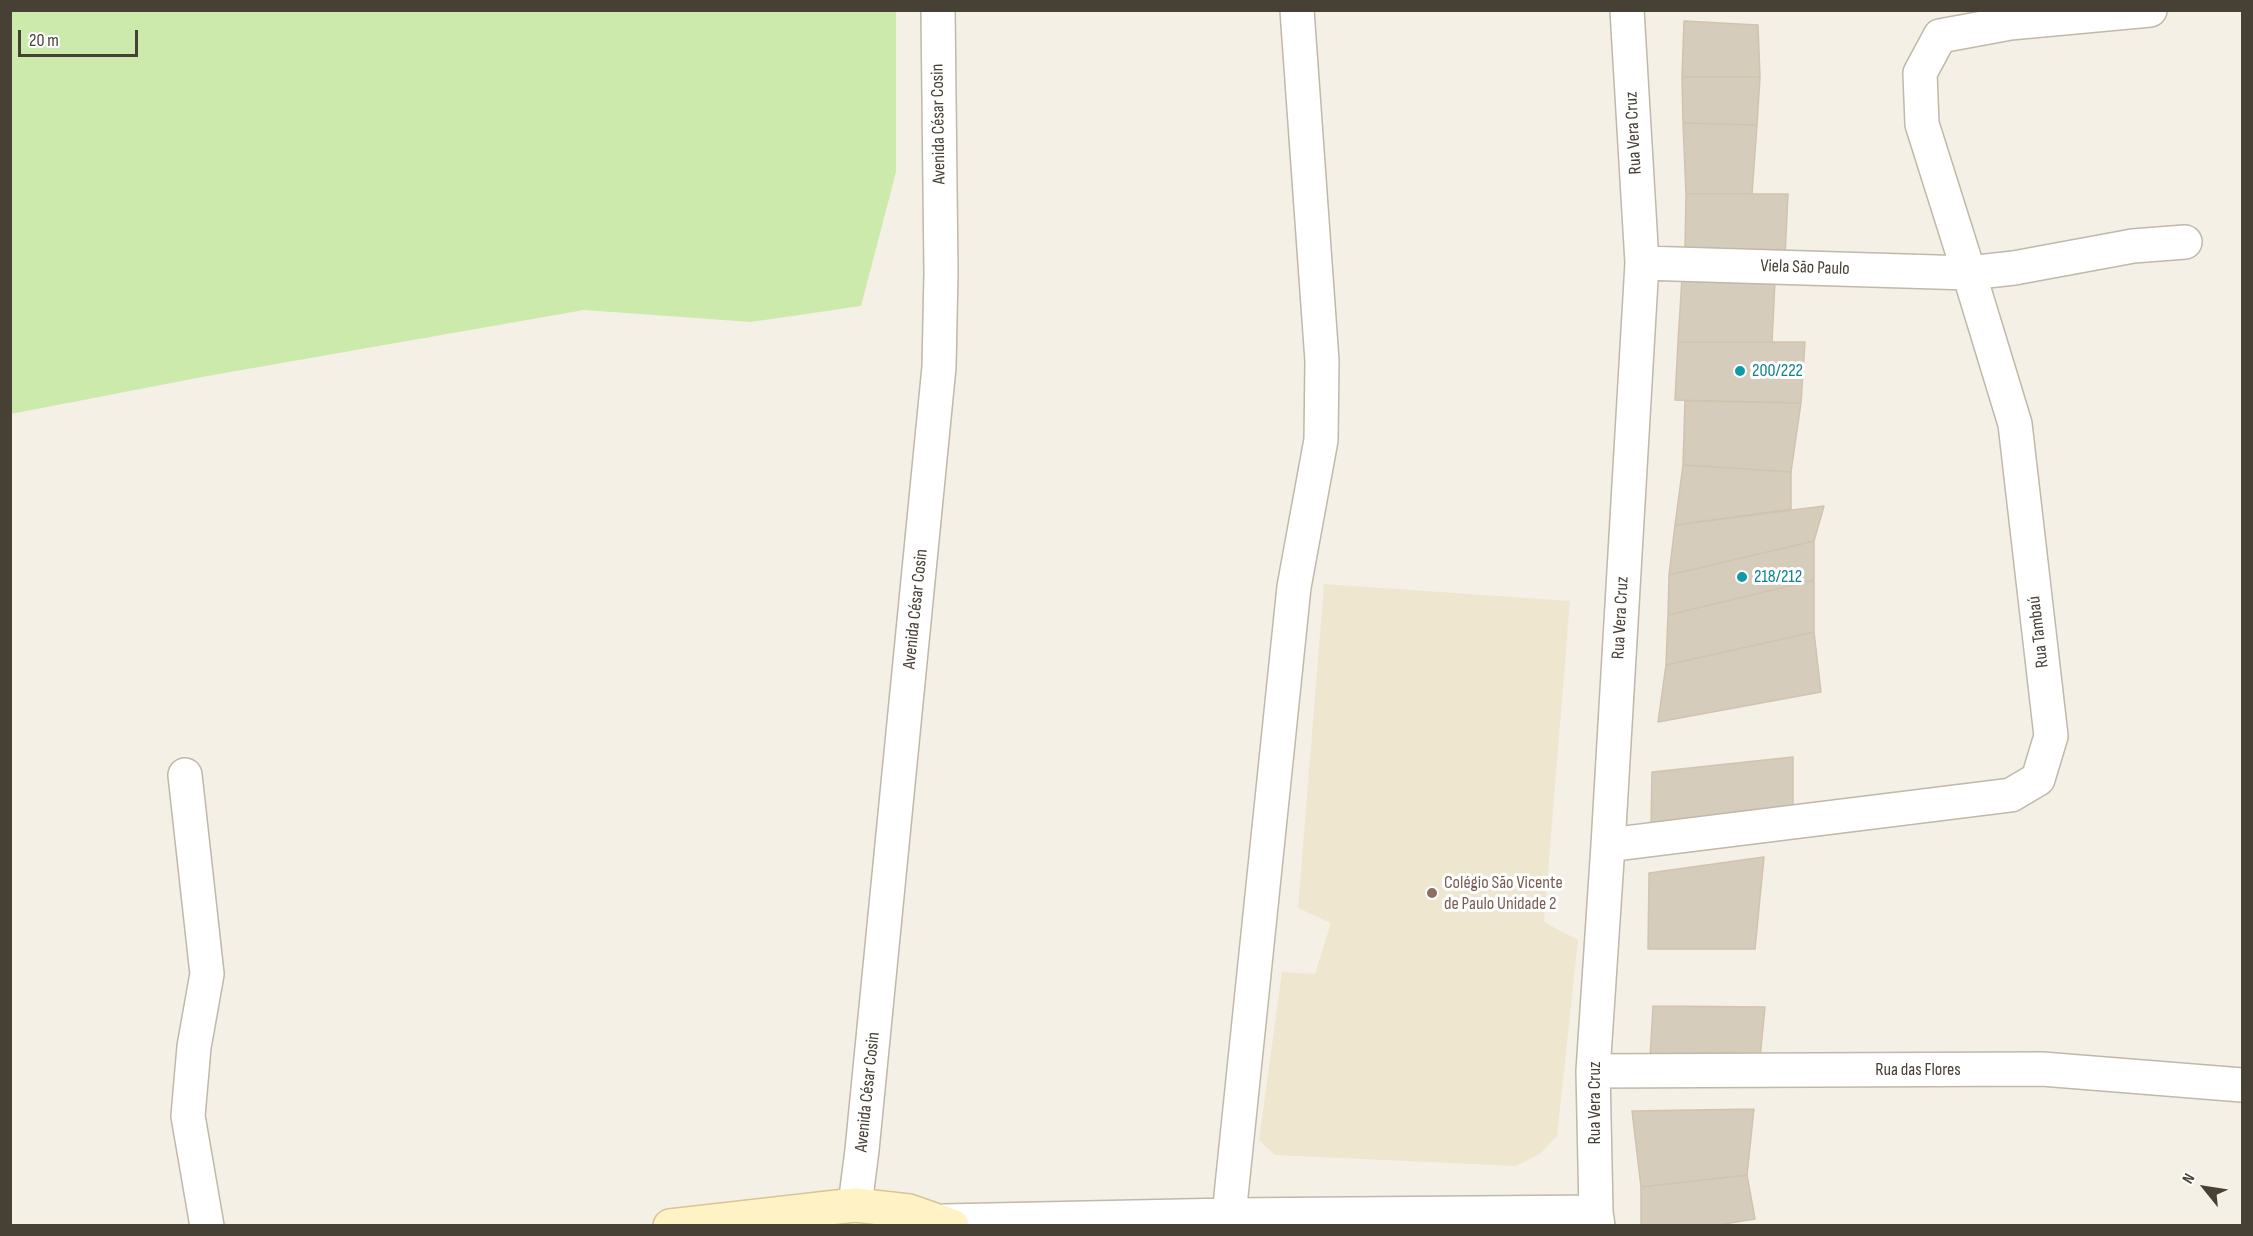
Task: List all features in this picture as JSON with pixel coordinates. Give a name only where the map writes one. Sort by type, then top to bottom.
[{"type":"main road","points":[[670,1226],[855,1205],[909,1211],[948,1223]]},
{"type":"street","name":"Avenida César Cosin","points":[[855,1205],[939,367],[941,273],[938,10]]},
{"type":"street","points":[[1229,1215],[1294,587],[1321,440],[1322,361],[1297,10]]},
{"type":"street","name":"Rua Vera Cruz","points":[[1597,1219],[1593,1071],[1642,263],[1627,10]]},
{"type":"street","name":"Rua Tambaú","points":[[1608,846],[2011,795],[2038,779],[2051,736],[2015,424],[1922,124],[1920,72],[1940,36],[2010,23],[2150,10]]},
{"type":"street","points":[[1969,273],[2014,268],[2133,246],[2185,242]]},
{"type":"street","name":"Viela São Paulo","points":[[1642,263],[1969,273]]},
{"type":"street","points":[[185,775],[207,974],[194,1047],[188,1116],[207,1226]]},
{"type":"street","name":"Rua das Flores","points":[[1593,1071],[2042,1069],[2242,1085]]},
{"type":"street","points":[[948,1223],[1229,1215],[1597,1219]]},
{"type":"shaded area","points":[[1324,584],[1570,601],[1544,922],[1578,940],[1557,1136],[1540,1154],[1516,1166],[1275,1155],[1259,1140],[1282,972],[1315,974],[1331,923],[1298,908]]},
{"type":"green space","points":[[11,10],[896,11],[896,172],[861,306],[751,322],[584,310],[202,377],[11,414]]},
{"type":"building","points":[[1684,21],[1758,25],[1760,77],[1682,77]]},
{"type":"building","points":[[1682,77],[1760,77],[1757,125],[1683,123]]},
{"type":"building","points":[[1683,123],[1757,125],[1752,194],[1686,194]]},
{"type":"building","points":[[1686,194],[1788,194],[1785,256],[1685,250]]},
{"type":"building","points":[[1682,278],[1775,281],[1772,342],[1678,342]]},
{"type":"building","name":"200/222","points":[[1678,342],[1805,342],[1801,403],[1675,400]]},
{"type":"building","points":[[1685,401],[1801,403],[1791,472],[1683,465]]},
{"type":"building","points":[[1683,465],[1791,472],[1791,509],[1675,525]]},
{"type":"building","points":[[1824,506],[1814,541],[1669,575],[1675,525]]},
{"type":"building","name":"218/212","points":[[1814,541],[1814,580],[1668,615],[1669,575]]},
{"type":"building","points":[[1814,580],[1814,632],[1666,665],[1668,615]]},
{"type":"building","points":[[1814,632],[1821,692],[1658,722],[1666,665]]},
{"type":"building","points":[[1793,757],[1793,812],[1651,824],[1652,772]]},
{"type":"building","points":[[1764,857],[1755,949],[1648,949],[1649,873]]},
{"type":"building","points":[[1653,1006],[1765,1007],[1760,1058],[1650,1060]]},
{"type":"building","points":[[1754,1109],[1747,1175],[1641,1187],[1632,1111]]},
{"type":"building","points":[[1747,1175],[1755,1219],[1712,1226],[1641,1226],[1641,1187]]},
{"type":"place","name":"200/222","points":[[1740,371]]},
{"type":"place","name":"218/212","points":[[1742,577]]},
{"type":"place","name":"Colégio São Vicente de Paulo Unidade 2","points":[[1432,893]]}]
